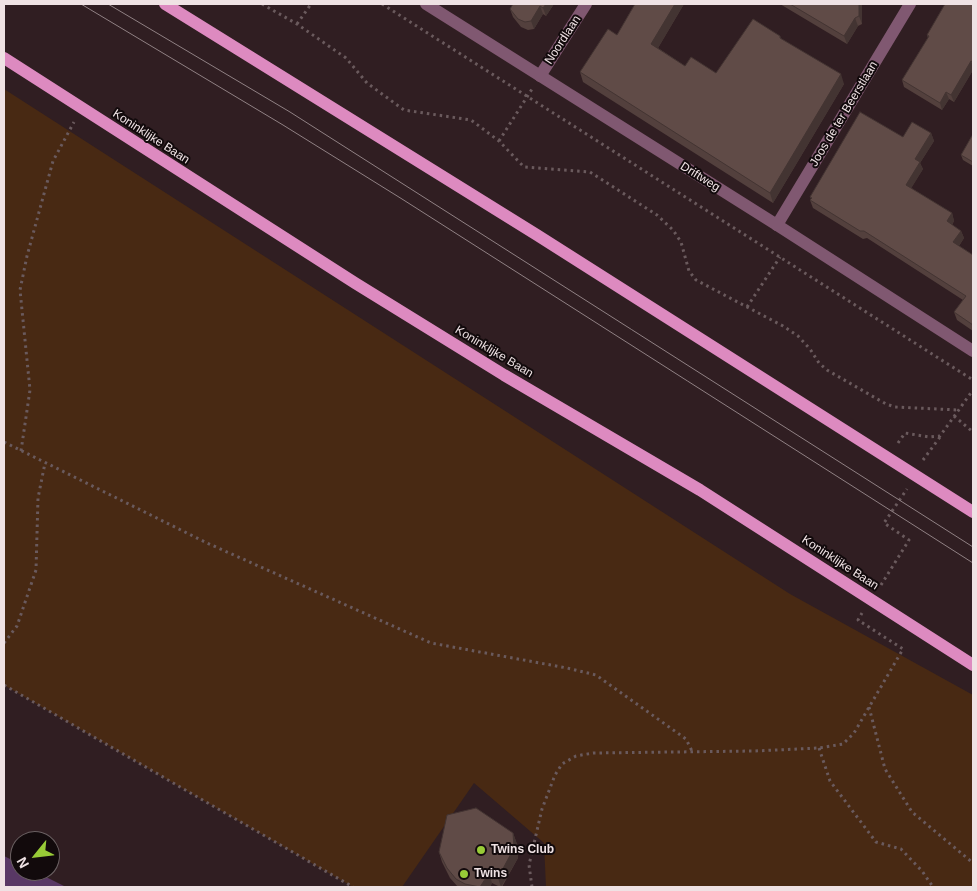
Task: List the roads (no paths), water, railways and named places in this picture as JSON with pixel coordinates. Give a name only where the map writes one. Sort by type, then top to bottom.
[{"type":"main road","points":[[165,4],[537,235],[973,512]]},
{"type":"main road","name":"Koninklijke Baan","points":[[4,58],[364,288],[504,375],[700,490],[973,665]]},
{"type":"street","name":"Driftweg","points":[[426,4],[973,351]]},
{"type":"street","name":"Noordlaan","points":[[540,76],[586,4]]},
{"type":"street","name":"Joos de ter Beerstlaan","points":[[777,225],[910,4]]},
{"type":"tram line","points":[[81,4],[402,199],[973,563]]},
{"type":"tram line","points":[[108,4],[290,112],[973,547]]},
{"type":"place","name":"Twins Club","points":[[481,850]]},
{"type":"place","name":"Twins","points":[[464,874]]}]
